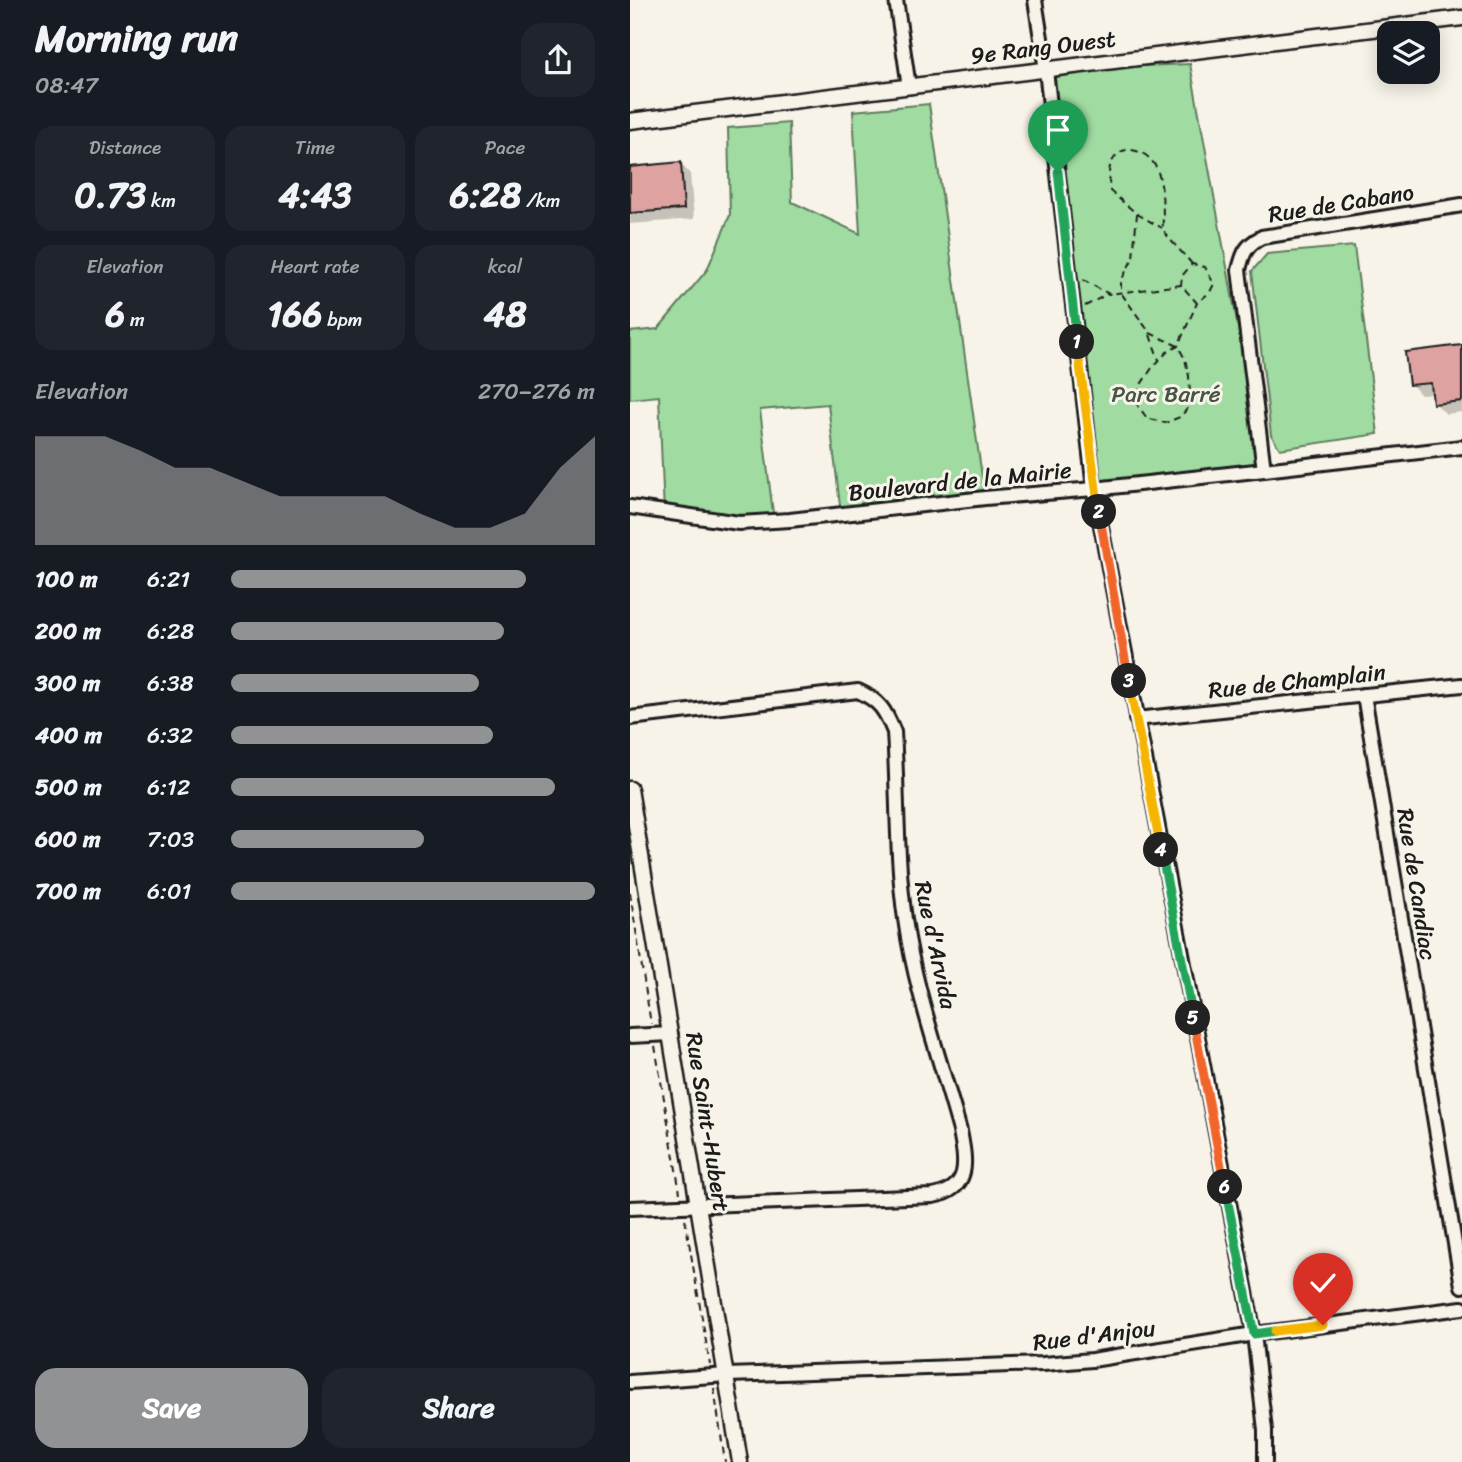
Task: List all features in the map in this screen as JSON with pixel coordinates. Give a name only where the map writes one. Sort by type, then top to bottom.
[{"type":"street","points":[[895,0],[909,87]]},
{"type":"street","points":[[1034,0],[1046,69],[1094,489],[1254,1334],[1265,1430],[1265,1462]]},
{"type":"street","name":"9e Rang Ouest","points":[[630,121],[1462,18]]},
{"type":"street","name":"Rue de Cabano","points":[[1264,470],[1239,270],[1242,256],[1249,244],[1262,237],[1462,205]]},
{"type":"street","name":"Boulevard de la Mairie","points":[[630,507],[739,523],[790,520],[1462,447]]},
{"type":"street","name":"Rue de Champlain","points":[[1136,719],[1462,685]]},
{"type":"street","name":"Rue d'Arvida","points":[[630,718],[858,691],[873,698],[886,712],[894,732],[900,878],[905,921],[965,1158],[962,1178],[949,1193],[933,1196],[630,1208]]},
{"type":"street","name":"Rue de Candiac","points":[[1364,695],[1462,1286]]},
{"type":"street","name":"Rue Saint-Hubert","points":[[630,789],[636,866],[671,1034],[740,1462]]},
{"type":"street","points":[[630,1037],[671,1034]]},
{"type":"street","name":"Rue d'Anjou","points":[[630,1382],[727,1375],[1092,1360],[1254,1334],[1462,1308]]},
{"type":"path","points":[[1150,332],[1178,345],[1189,376],[1188,408],[1180,418],[1165,423],[1147,418],[1138,407],[1140,386],[1159,360],[1178,345],[1197,303],[1210,292],[1214,284],[1206,267],[1192,264],[1163,229],[1137,214],[1110,191],[1108,176],[1111,163],[1119,152],[1128,150],[1150,158],[1156,166],[1162,189],[1163,229]]},
{"type":"path","points":[[1137,214],[1133,258],[1121,281],[1121,293],[1150,332],[1159,360]]},
{"type":"path","points":[[1192,264],[1182,276],[1181,285],[1197,303]]},
{"type":"path","points":[[1069,273],[1109,294]]},
{"type":"path","points":[[1074,312],[1109,294],[1181,285]]},
{"type":"path","name":"Rue Saint-Hubert","points":[[630,893],[712,1376],[724,1462]]},
{"type":"green space","name":"Parc Barré","points":[[1190,64],[1264,470],[1094,489],[1046,70]]},
{"type":"green space","points":[[929,104],[985,498],[841,514],[828,404],[760,410],[774,521],[664,514],[659,396],[630,399],[630,332],[658,329],[707,270],[730,215],[728,128],[789,123],[792,202],[860,234],[853,111]]},
{"type":"green space","points":[[1354,246],[1378,434],[1280,449],[1271,435],[1252,271],[1267,254]]},
{"type":"building","points":[[681,162],[684,209],[630,213],[630,167]]},
{"type":"building","points":[[1462,345],[1462,401],[1433,404],[1431,383],[1409,385],[1405,352]]},
{"type":"route","points":[[1058,172],[1094,489],[1254,1334],[1323,1325]]}]
